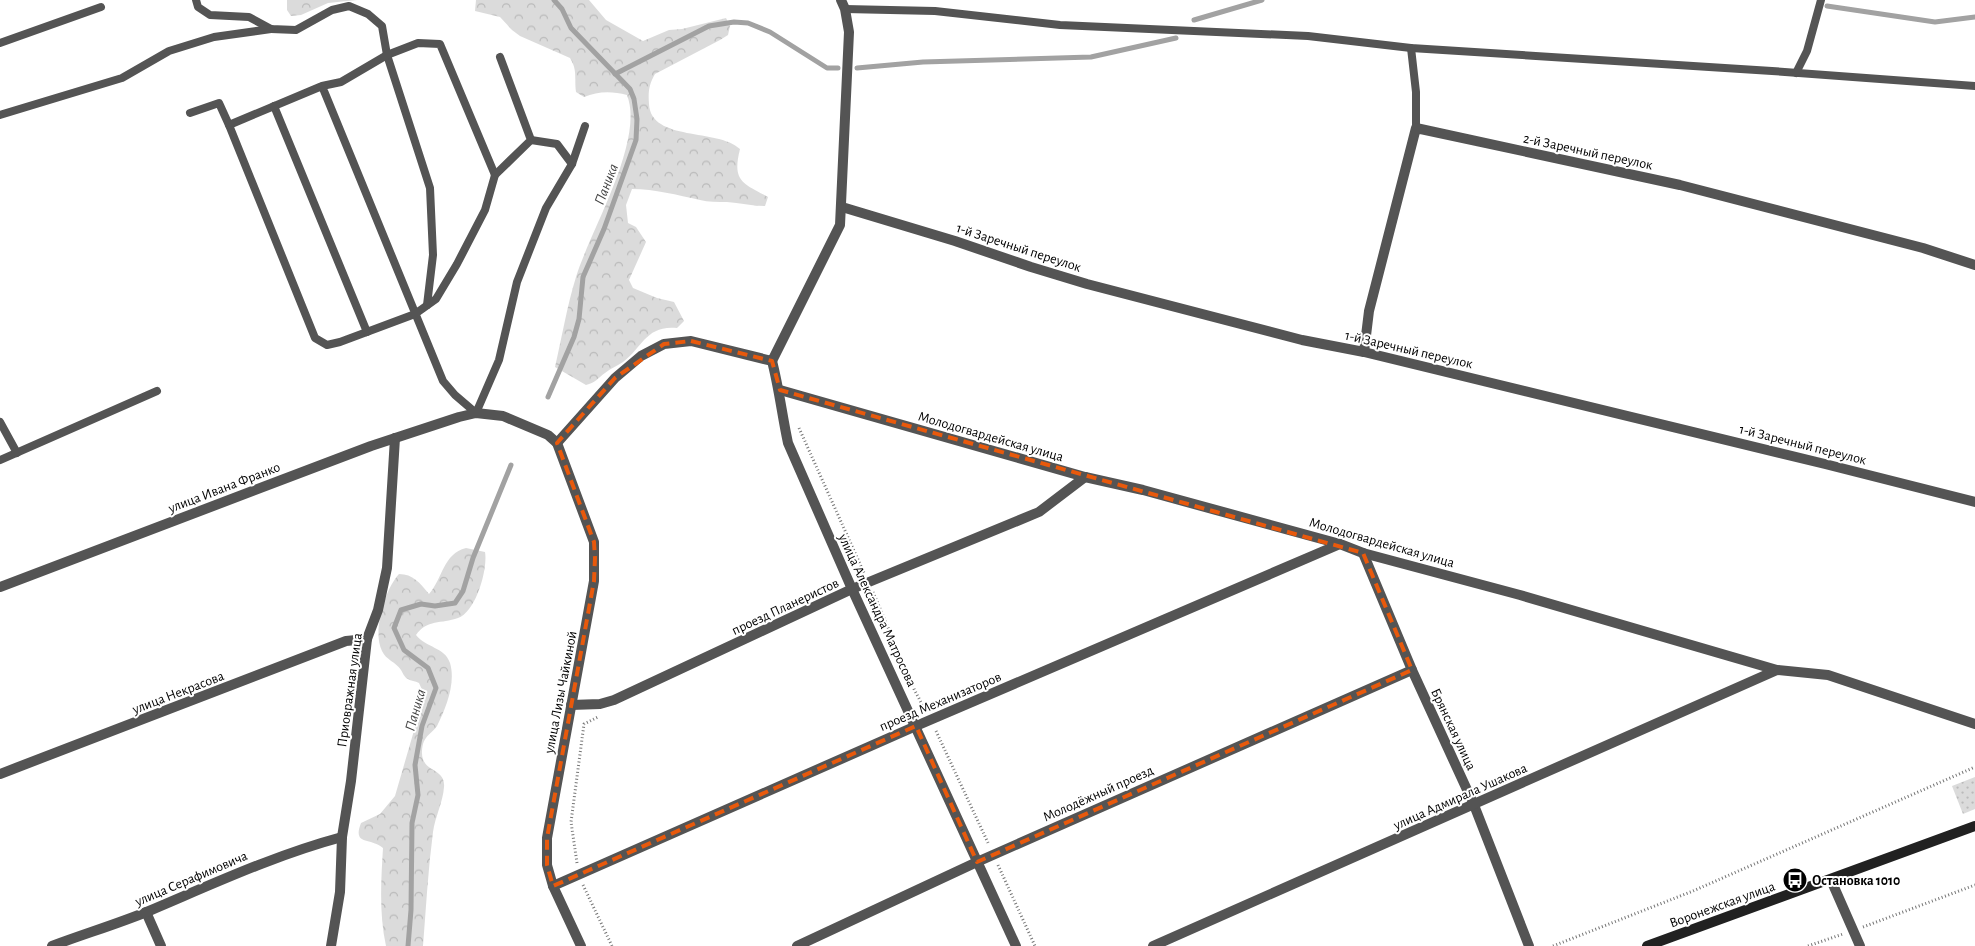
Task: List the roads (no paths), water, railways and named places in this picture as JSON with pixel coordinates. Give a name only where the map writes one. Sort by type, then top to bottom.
[{"type":"street","points":[[557,443],[615,378],[641,356],[664,344],[691,341],[772,361],[840,225],[849,41],[843,4]]},
{"type":"street","points":[[1364,352],[1369,311],[1416,128]]},
{"type":"street","name":"2-й Заречный переулок","points":[[1416,128],[1680,185],[1923,248],[1975,266]]},
{"type":"street","name":"1-й Заречный переулок","points":[[842,207],[1087,284],[1302,340],[1364,352],[1975,502]]},
{"type":"street","name":"улица Александра Матросова","points":[[772,361],[780,390],[788,443],[852,589],[1016,946]]},
{"type":"street","name":"Молодогвардейская улица","points":[[780,390],[1085,477],[1143,490],[1340,544],[1777,670],[1828,674],[1975,724]]},
{"type":"street","name":"улица Ивана Франко","points":[[0,587],[371,446],[459,417],[476,413],[503,416],[548,435],[557,443]]},
{"type":"street","name":"Приовражная улица","points":[[331,946],[340,892],[342,837],[351,781],[367,639],[378,610],[387,568],[395,438]]},
{"type":"street","name":"улица Лизы Чайкиной","points":[[557,443],[594,542],[595,558],[594,581],[546,838],[547,865],[553,886],[581,946]]},
{"type":"street","name":"проезд Планеристов","points":[[571,705],[600,704],[614,700],[852,589],[1039,512],[1085,477]]},
{"type":"street","name":"проезд Механизаторов","points":[[553,886],[916,726],[1340,544]]},
{"type":"street","name":"Брянская улица","points":[[1363,552],[1412,670],[1474,805],[1529,946]]},
{"type":"street","name":"улица Некрасова","points":[[0,774],[346,641],[367,639]]},
{"type":"street","name":"Молодёжный проезд","points":[[797,946],[994,854],[1412,670]]},
{"type":"street","name":"улица Адмирала Ушакова","points":[[1153,946],[1777,670]]},
{"type":"street","name":"Воронежская улица","points":[[1646,946],[1670,942],[1975,826]]},
{"type":"street","name":"улица Серафимовича","points":[[52,946],[146,912],[243,870],[305,847],[342,837]]},
{"type":"street","points":[[1831,880],[1860,946]]},
{"type":"street","points":[[146,912],[161,946]]},
{"type":"lane","points":[[196,0],[198,7],[210,15],[249,17],[271,29]]},
{"type":"lane","points":[[1796,73],[1807,51],[1821,0]]},
{"type":"lane","points":[[843,4],[935,11],[1060,25],[1308,36],[1411,48],[1975,86]]},
{"type":"lane","points":[[0,116],[122,78],[170,51],[214,37],[271,29],[296,30],[332,10],[348,6],[368,14],[382,26],[387,55],[430,188],[433,255],[427,305]]},
{"type":"lane","points":[[0,44],[100,7]]},
{"type":"lane","points":[[229,125],[322,86],[341,82],[387,55],[418,43],[440,44],[495,175]]},
{"type":"lane","points":[[1411,48],[1416,92],[1416,128]]},
{"type":"lane","points":[[500,57],[531,140]]},
{"type":"lane","points":[[322,86],[443,381],[455,395],[476,413],[499,360],[517,282],[546,208],[572,164],[585,126]]},
{"type":"lane","points":[[190,113],[219,103],[315,338],[328,345],[415,314],[436,299],[457,264],[485,210],[495,175],[531,140]]},
{"type":"lane","points":[[274,106],[367,332]]},
{"type":"lane","points":[[531,140],[557,144],[572,164]]},
{"type":"lane","points":[[0,460],[156,391]]},
{"type":"lane","points":[[0,424],[17,453]]},
{"type":"waterway","name":"Паника","points":[[548,397],[574,337],[579,319],[583,277],[604,229],[636,140],[637,119],[634,99],[630,89],[571,28],[562,9],[554,0]]},
{"type":"waterway","points":[[1194,20],[1262,0]]},
{"type":"waterway","points":[[1827,6],[1935,22],[1975,17]]},
{"type":"waterway","points":[[615,74],[709,26],[734,22],[748,23],[770,32],[827,68],[838,68]]},
{"type":"waterway","points":[[857,68],[923,62],[1091,57],[1176,38]]},
{"type":"waterway","name":"Паника","points":[[408,946],[411,910],[412,823],[418,795],[415,765],[422,726],[436,688],[428,668],[404,650],[394,628],[401,610],[421,604],[435,606],[455,603],[463,591],[473,558],[511,465]]},
{"type":"place","name":"Остановка 1010","points":[[1795,880]]}]
